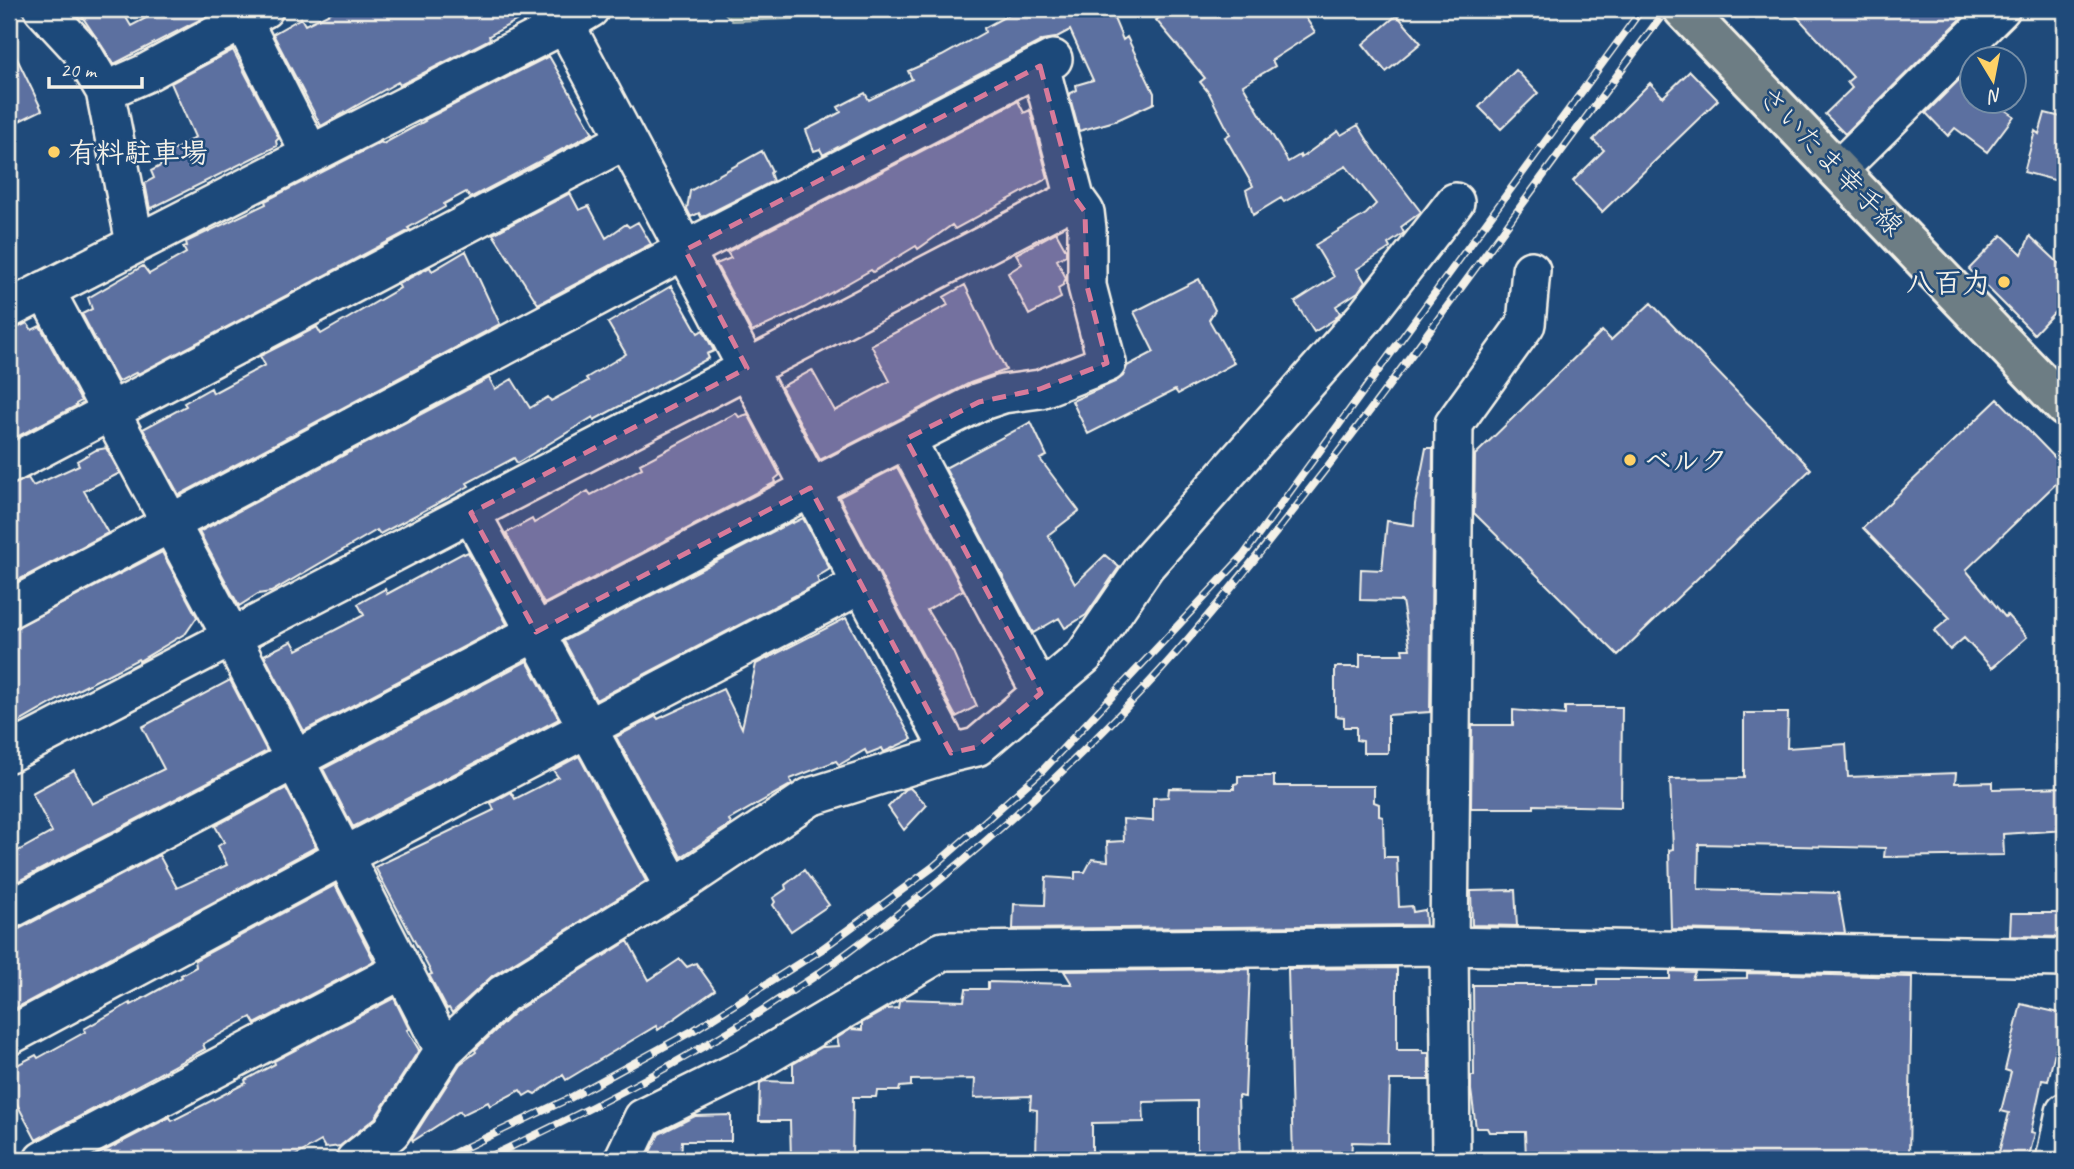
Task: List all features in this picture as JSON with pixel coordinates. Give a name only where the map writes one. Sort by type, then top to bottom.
[{"type":"main road","name":"さいたま幸手線","points":[[1683,9],[2065,407]]},
{"type":"street","points":[[43,9],[80,49],[105,91],[135,243]]},
{"type":"street","points":[[1839,169],[2001,9]]},
{"type":"street","points":[[105,91],[144,74],[248,12],[310,154]]},
{"type":"street","points":[[9,309],[577,16],[626,140],[951,752]]},
{"type":"street","points":[[9,609],[169,522],[1046,62],[1075,198],[1085,212],[1087,286],[1107,363],[1041,389],[1003,394],[979,402],[810,488],[295,762],[9,910]]},
{"type":"street","points":[[9,465],[626,140]]},
{"type":"street","points":[[9,753],[1075,198]]},
{"type":"street","points":[[355,1160],[391,1132],[444,1050],[503,995],[674,888],[810,797],[951,752],[977,747],[1084,656],[1146,565],[1365,317],[1455,202]]},
{"type":"street","points":[[1451,1160],[1454,424],[1526,324],[1531,270]]},
{"type":"street","points":[[45,290],[232,638],[444,1050]]},
{"type":"street","points":[[906,439],[1041,693]]},
{"type":"street","points":[[471,513],[674,888]]},
{"type":"street","points":[[9,1036],[344,856],[862,584]]},
{"type":"street","points":[[623,1160],[643,1118],[750,1065],[943,951],[1450,946],[2065,958]]},
{"type":"street","points":[[43,1160],[402,970]]},
{"type":"street","points":[[2055,1160],[2065,1112]]},
{"type":"highlighted area","points":[[1040,66],[1075,198],[1085,212],[1087,286],[1107,363],[1040,389],[979,402],[906,439],[1041,693],[977,747],[951,753],[810,488],[536,632],[471,513],[747,368],[685,250]]},
{"type":"green space","points":[[721,9],[830,9],[793,19],[732,21]]},
{"type":"building","points":[[77,9],[121,9],[131,26],[163,9],[210,9],[213,13],[114,64]]},
{"type":"building","points":[[338,9],[537,9],[489,36],[490,39],[400,85],[398,82],[321,126],[273,34],[301,18],[305,25]]},
{"type":"building","points":[[1019,9],[1110,9],[1123,40],[1127,37],[1154,93],[1154,103],[1115,121],[1079,131],[1069,94],[1077,90],[1076,85],[1093,80],[1070,30],[1055,38],[1043,40],[823,155],[820,149],[814,151],[806,130],[841,112],[838,107],[865,93],[869,100],[912,79],[908,71],[985,32],[984,28]]},
{"type":"building","points":[[1174,9],[1300,9],[1315,32],[1272,60],[1275,66],[1243,85],[1288,162],[1300,155],[1301,158],[1338,131],[1341,135],[1358,125],[1421,212],[1401,227],[1404,233],[1388,244],[1390,248],[1357,269],[1365,282],[1358,292],[1336,306],[1340,313],[1335,319],[1314,332],[1295,302],[1334,277],[1315,245],[1366,214],[1376,204],[1346,166],[1284,202],[1281,198],[1253,215],[1246,190],[1253,186],[1225,137],[1230,134],[1209,93],[1200,82],[1205,78],[1156,20]]},
{"type":"building","points":[[1790,9],[1971,9],[1845,134],[1825,114],[1852,88],[1847,82],[1853,77]]},
{"type":"building","points":[[1397,15],[1421,43],[1386,72],[1363,44]]},
{"type":"building","points":[[9,42],[42,110],[9,126]]},
{"type":"building","points":[[233,50],[279,138],[276,141],[277,146],[150,209],[145,183],[154,178],[151,171],[166,163],[163,157],[195,137],[171,83]]},
{"type":"building","points":[[549,56],[593,133],[470,198],[466,192],[408,228],[410,230],[138,374],[137,372],[118,382],[82,314],[92,309],[88,298],[143,266],[149,274],[186,253],[183,247],[187,246],[186,242],[266,204],[265,201],[381,142],[383,144]]},
{"type":"building","points":[[1516,70],[1538,93],[1501,129],[1479,107]]},
{"type":"building","points":[[1690,71],[1718,100],[1602,212],[1573,181],[1604,150],[1593,140],[1650,83],[1663,97]]},
{"type":"building","points":[[1958,81],[1958,116],[2014,116],[1987,152],[1955,128],[1948,136],[1926,113]]},
{"type":"building","points":[[1018,101],[1024,113],[1030,110],[1048,178],[955,229],[952,225],[918,249],[916,246],[873,272],[871,270],[804,308],[752,332],[716,264],[731,258],[727,252]]},
{"type":"building","points":[[2045,113],[2065,118],[2065,183],[2024,172],[2035,131],[2039,134]]},
{"type":"building","points":[[762,151],[772,171],[770,173],[773,181],[704,216],[701,217],[699,213],[691,217],[687,209],[690,191]]},
{"type":"building","points":[[570,193],[579,210],[589,206],[606,238],[626,224],[629,227],[638,222],[651,244],[538,304],[493,234]]},
{"type":"building","points":[[1056,232],[1066,250],[1066,255],[1057,260],[1066,278],[1058,288],[1061,298],[1029,315],[1008,273],[1022,264],[1016,254]]},
{"type":"building","points":[[2002,235],[2022,254],[2030,236],[2065,269],[2065,301],[2034,334],[1969,269]]},
{"type":"building","points":[[466,251],[500,324],[179,495],[143,429],[186,406],[184,403],[211,388],[213,393],[265,365],[260,356],[317,327],[321,334],[400,288],[398,284],[430,267],[432,271]]},
{"type":"building","points":[[1199,279],[1215,310],[1209,320],[1234,363],[1178,394],[1175,390],[1088,434],[1072,401],[1115,382],[1123,376],[1127,366],[1154,352],[1134,312]]},
{"type":"building","points":[[965,285],[1006,370],[970,383],[820,460],[781,387],[812,370],[835,411],[890,381],[871,345],[948,305],[944,297]]},
{"type":"building","points":[[671,286],[698,333],[703,330],[714,351],[707,354],[709,358],[594,420],[593,417],[517,463],[514,458],[467,483],[469,486],[444,500],[380,534],[377,530],[271,592],[258,594],[239,606],[199,532],[489,378],[495,389],[512,379],[530,408],[548,397],[551,401],[588,381],[586,378],[626,354],[608,323]]},
{"type":"building","points":[[1651,303],[1811,469],[1618,655],[1474,513],[1475,455],[1602,331],[1611,340]]},
{"type":"building","points":[[27,323],[32,330],[40,326],[81,401],[9,441],[9,332]]},
{"type":"building","points":[[1998,399],[2065,468],[2065,475],[1966,570],[2005,617],[2007,615],[2027,637],[1992,668],[1964,638],[1950,650],[1934,631],[1950,618],[1863,528]]},
{"type":"building","points":[[736,413],[739,417],[748,414],[780,475],[775,479],[776,482],[544,604],[506,533],[532,519],[534,523],[588,491],[591,495],[642,468],[640,464]]},
{"type":"building","points":[[1031,422],[1047,456],[1040,459],[1079,511],[1048,535],[1075,584],[1105,555],[1119,567],[1086,615],[1065,628],[1059,618],[1033,633],[945,468]]},
{"type":"building","points":[[106,448],[120,473],[84,491],[108,533],[9,585],[9,486],[28,478],[33,486],[79,465],[77,461],[96,450]]},
{"type":"building","points":[[1426,448],[1433,448],[1430,712],[1388,715],[1388,753],[1363,753],[1363,741],[1356,740],[1356,727],[1344,727],[1344,717],[1335,716],[1335,667],[1360,667],[1360,654],[1403,654],[1402,649],[1410,649],[1402,601],[1360,600],[1361,569],[1382,570],[1387,521],[1414,525],[1415,504]]},
{"type":"building","points":[[897,467],[963,590],[927,610],[953,652],[977,706],[956,717],[839,497]]},
{"type":"building","points":[[803,518],[830,569],[817,577],[819,583],[596,700],[564,641]]},
{"type":"building","points":[[162,552],[197,617],[186,633],[139,661],[138,659],[58,700],[9,728],[9,631]]},
{"type":"building","points":[[468,552],[507,624],[304,731],[264,655],[292,641],[297,650],[364,615],[358,604],[385,589],[387,594]]},
{"type":"building","points":[[846,618],[912,739],[884,752],[882,748],[867,754],[865,750],[839,765],[836,761],[790,779],[792,784],[729,820],[731,824],[681,857],[616,737],[656,716],[658,719],[723,689],[742,728],[756,664]]},
{"type":"building","points":[[527,661],[559,719],[353,827],[323,769]]},
{"type":"building","points":[[230,680],[267,751],[9,886],[9,856],[52,832],[32,793],[74,770],[92,804],[164,769],[142,727]]},
{"type":"building","points":[[1565,707],[1622,707],[1621,807],[1534,805],[1534,808],[1471,808],[1472,725],[1513,725],[1513,710],[1565,715]]},
{"type":"building","points":[[1744,713],[1788,713],[1787,748],[1846,744],[1848,777],[1956,773],[1955,783],[1993,782],[1993,789],[2065,787],[2065,830],[2003,834],[2004,855],[1884,857],[1885,848],[1699,844],[1698,889],[1838,893],[1845,933],[1671,929],[1669,850],[1673,849],[1670,779],[1744,778]]},
{"type":"building","points":[[579,756],[646,881],[492,976],[452,1013],[447,1009],[429,975],[432,974],[375,867],[494,810],[491,803],[511,792],[515,799],[558,777],[553,770]]},
{"type":"building","points":[[1238,776],[1274,776],[1274,786],[1374,786],[1374,802],[1379,804],[1379,816],[1383,817],[1384,857],[1397,857],[1399,907],[1412,906],[1413,912],[1425,910],[1426,925],[1013,929],[1014,904],[1045,905],[1046,877],[1075,879],[1075,872],[1085,872],[1092,859],[1108,861],[1107,842],[1124,841],[1123,819],[1153,821],[1153,798],[1168,797],[1169,788],[1234,789]]},
{"type":"building","points":[[286,788],[316,847],[9,1012],[9,931],[19,929],[159,855],[177,888],[227,865],[218,846],[224,842],[215,826]]},
{"type":"building","points":[[910,788],[927,805],[904,830],[888,807],[905,789]]},
{"type":"building","points":[[804,870],[829,905],[791,931],[773,905],[773,898]]},
{"type":"building","points":[[335,885],[374,961],[255,1024],[251,1017],[203,1044],[205,1049],[36,1140],[9,1089],[9,1069],[36,1055],[38,1058],[85,1032],[84,1029],[182,977],[181,975],[196,967],[195,960]]},
{"type":"building","points":[[1515,890],[1517,926],[1472,925],[1471,891]]},
{"type":"building","points":[[2011,913],[2063,913],[2064,937],[2010,936]]},
{"type":"building","points":[[628,941],[649,980],[680,959],[687,967],[696,963],[715,990],[658,1030],[656,1026],[566,1080],[563,1075],[535,1094],[531,1092],[524,1096],[520,1090],[490,1106],[488,1102],[462,1115],[460,1111],[413,1141],[460,1064],[476,1052],[475,1050],[516,1011]]},
{"type":"building","points":[[1397,968],[1397,1050],[1423,1050],[1423,1053],[1429,1053],[1429,1080],[1390,1080],[1388,1143],[1352,1142],[1351,1160],[1293,1160],[1288,969]]},
{"type":"building","points":[[1250,969],[1245,1097],[1238,1096],[1240,1160],[1197,1160],[1197,1101],[1143,1102],[1144,1122],[1092,1123],[1092,1160],[1036,1160],[1037,1110],[1030,1109],[1031,1096],[974,1098],[975,1079],[911,1080],[911,1086],[900,1087],[899,1091],[877,1091],[876,1097],[853,1097],[852,1160],[791,1160],[790,1121],[759,1121],[760,1083],[793,1082],[793,1064],[822,1047],[839,1046],[837,1038],[851,1029],[862,1030],[862,1023],[887,1009],[898,1008],[903,999],[964,1001],[966,989],[988,989],[988,982],[1072,984],[1064,971]]},
{"type":"building","points":[[1670,971],[1695,972],[1692,979],[1747,978],[1747,973],[1912,977],[1909,1160],[1526,1160],[1525,1132],[1489,1132],[1487,1128],[1476,1128],[1471,1090],[1471,1076],[1474,1076],[1473,985],[1597,985],[1597,979],[1670,979]]},
{"type":"building","points":[[394,998],[409,1029],[407,1030],[419,1050],[375,1118],[340,1146],[325,1148],[321,1141],[288,1160],[87,1160],[170,1117],[172,1121],[246,1083],[245,1080],[275,1064],[274,1061]]},
{"type":"building","points":[[2021,1004],[2064,1014],[2048,1081],[2042,1080],[2031,1132],[2035,1133],[2028,1160],[1997,1160],[2009,1113],[2001,1111],[2011,1072],[2005,1070]]},
{"type":"building","points":[[731,1115],[731,1141],[682,1141],[681,1160],[646,1160],[659,1134],[695,1116]]},
{"type":"railway","points":[[439,1160],[570,1098],[694,1030],[822,949],[933,867],[1043,770],[1243,556],[1642,9]]},
{"type":"railway","points":[[483,1160],[666,1068],[820,973],[963,860],[1085,749],[1182,647],[1282,525],[1667,9]]},
{"type":"place","name":"有料駐車場","points":[[54,152]]},
{"type":"place","name":"八百力","points":[[2004,282]]},
{"type":"place","name":"ベルク","points":[[1630,460]]}]
